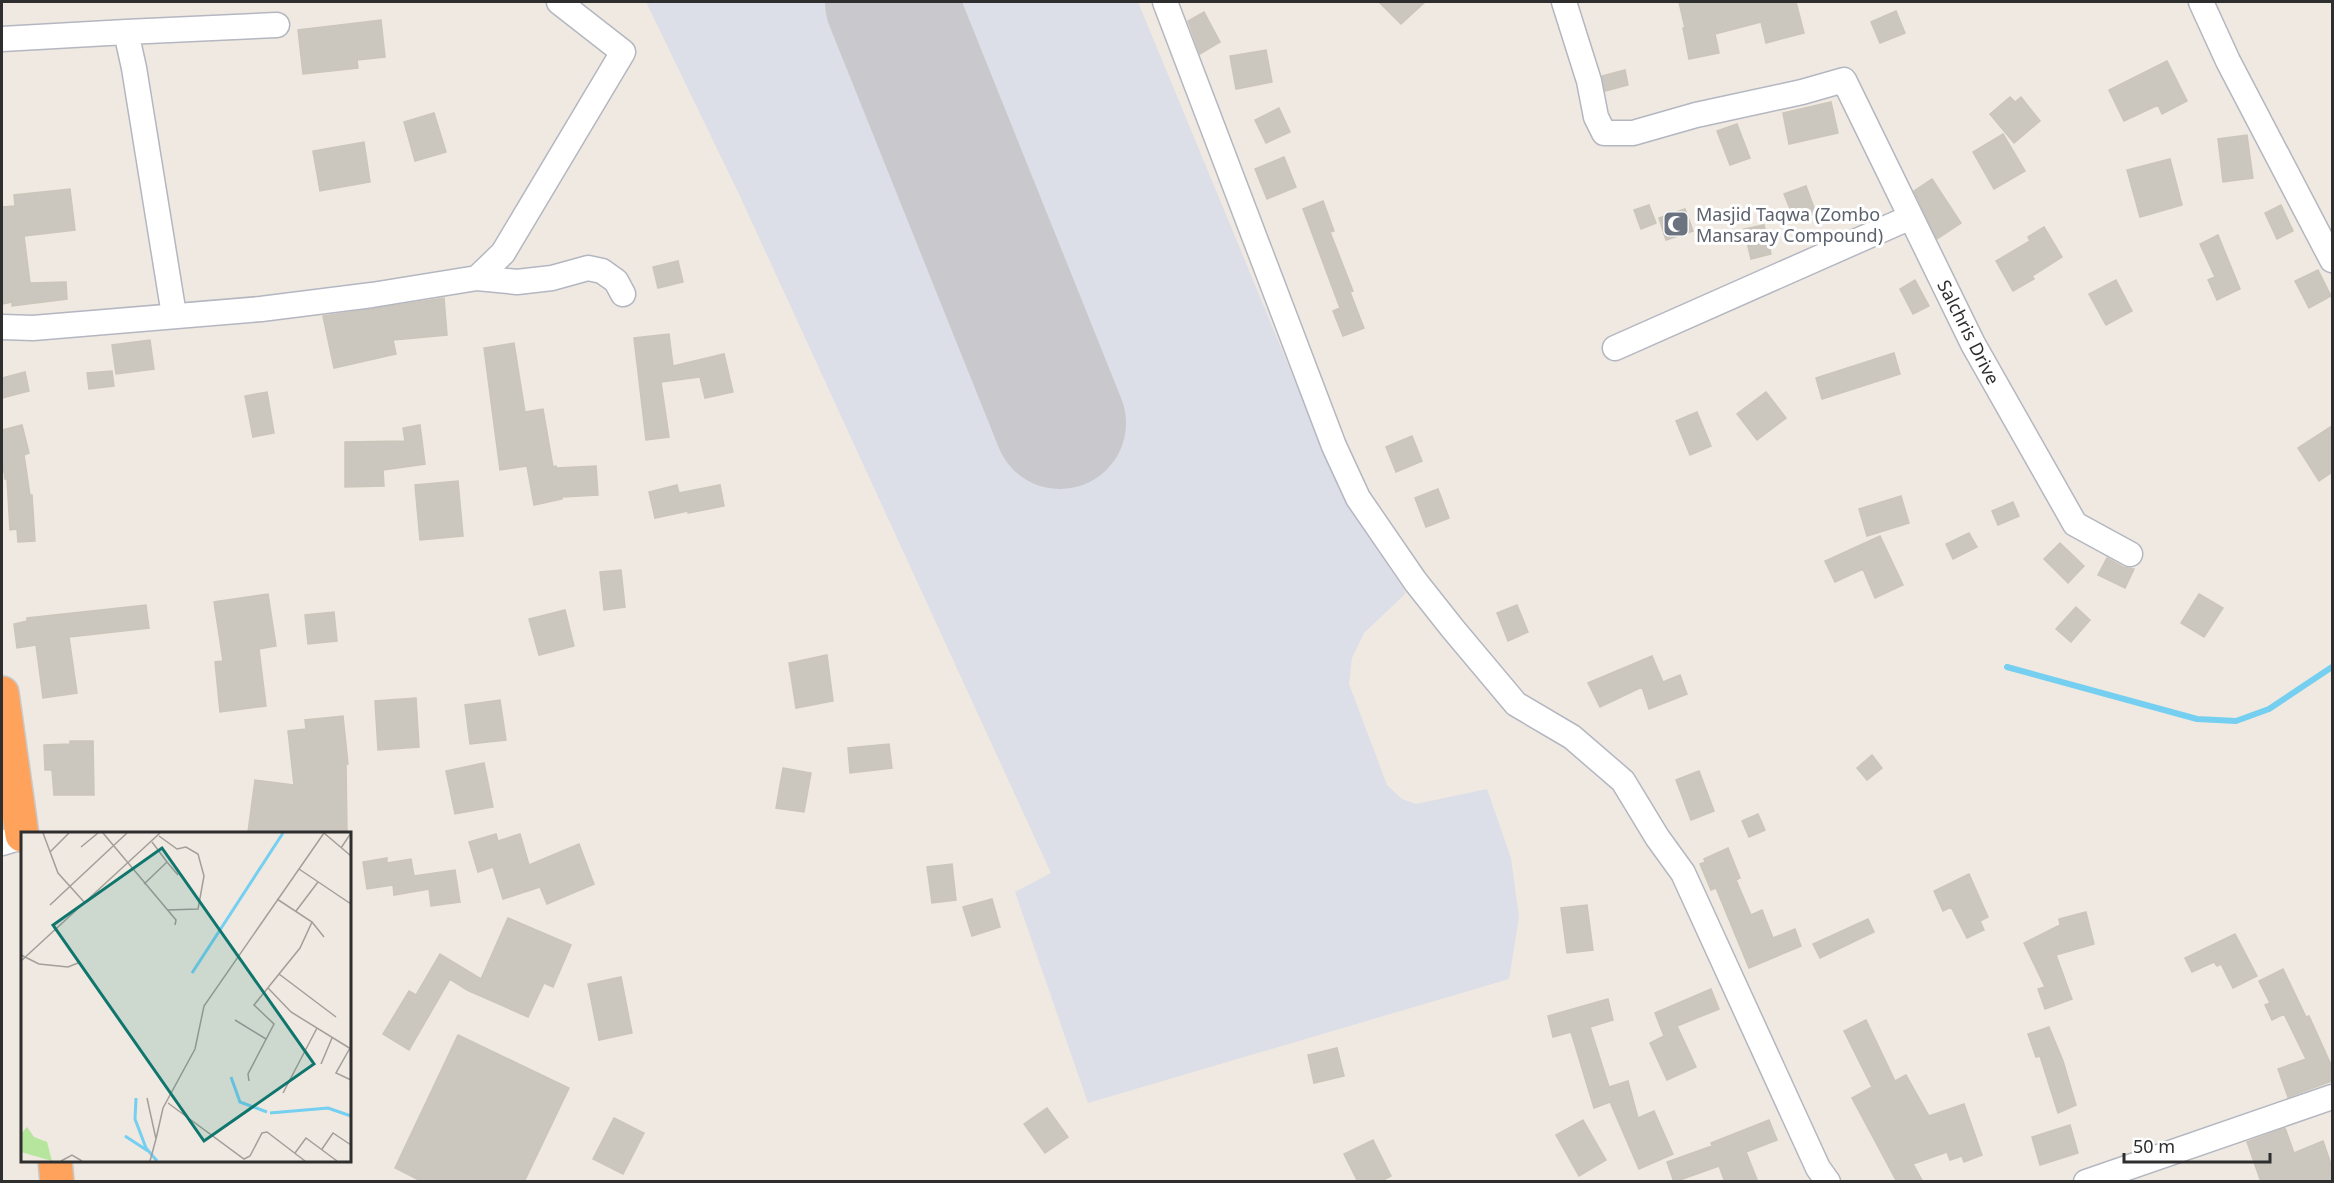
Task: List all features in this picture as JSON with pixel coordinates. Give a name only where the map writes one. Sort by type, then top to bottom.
[{"type":"highway","points":[[2,693],[21,832]]},
{"type":"highway","points":[[55,1162],[57,1182]]},
{"type":"street","points":[[477,279],[503,253],[623,52],[560,2]]},
{"type":"street","points":[[1165,2],[1334,446],[1358,498],[1415,581],[1516,704],[1572,737],[1623,781],[1657,837],[1683,873],[1818,1168],[1828,1182]]},
{"type":"street","name":"Salchris Drive","points":[[1564,2],[1589,81],[1596,117],[1604,133],[1633,133],[1696,115],[1802,92],[1845,80],[1973,344],[2075,524],[2130,554]]},
{"type":"street","points":[[2201,2],[2228,61],[2332,260]]},
{"type":"street","points":[[2,39],[277,25]]},
{"type":"street","points":[[126,32],[135,68],[174,315]]},
{"type":"street","points":[[1614,348],[1911,217]]},
{"type":"street","points":[[2,327],[33,328],[261,309],[477,279],[517,282],[552,278],[588,268],[602,271],[616,281],[623,294]]},
{"type":"street","points":[[2,843],[21,836]]},
{"type":"street","points":[[2086,1182],[2332,1097]]},
{"type":"shaded area","points":[[646,2],[1138,2],[1330,466],[1369,538],[1406,593],[1364,633],[1352,658],[1349,684],[1387,785],[1402,799],[1416,804],[1487,789],[1511,858],[1519,917],[1509,979],[1088,1103],[1015,892],[1051,873],[739,194]]},
{"type":"building","points":[[1379,2],[1425,2],[1401,24]]},
{"type":"building","points":[[1679,2],[1796,2],[1804,33],[1766,43],[1761,22],[1715,34],[1719,53],[1689,59]]},
{"type":"building","points":[[1896,11],[1905,33],[1880,43],[1871,22]]},
{"type":"building","points":[[1204,12],[1220,42],[1200,54],[1188,21]]},
{"type":"building","points":[[381,20],[385,57],[357,60],[358,68],[303,74],[298,30]]},
{"type":"building","points":[[1266,50],[1272,82],[1236,89],[1230,56]]},
{"type":"building","points":[[2167,61],[2187,101],[2162,114],[2158,105],[2124,121],[2109,90]]},
{"type":"building","points":[[1625,70],[1628,85],[1605,91],[1602,76]]},
{"type":"building","points":[[2010,97],[2015,102],[2021,97],[2040,121],[2014,143],[1990,114]]},
{"type":"building","points":[[1831,102],[1838,133],[1789,144],[1783,113]]},
{"type":"building","points":[[1279,108],[1290,132],[1266,143],[1255,120]]},
{"type":"building","points":[[434,113],[446,152],[415,161],[404,122]]},
{"type":"building","points":[[1737,124],[1750,158],[1730,165],[1717,131]]},
{"type":"building","points":[[2003,134],[2025,171],[1994,189],[1973,152]]},
{"type":"building","points":[[2247,135],[2253,178],[2223,182],[2218,139]]},
{"type":"building","points":[[364,142],[370,182],[320,191],[313,151]]},
{"type":"building","points":[[1284,157],[1296,187],[1267,199],[1255,169]]},
{"type":"building","points":[[2170,159],[2182,205],[2140,217],[2127,170]]},
{"type":"building","points":[[1932,179],[1961,223],[1937,239],[1914,191]]},
{"type":"building","points":[[1806,186],[1816,213],[1795,221],[1784,194]]},
{"type":"building","points":[[70,189],[75,230],[24,236],[30,283],[66,282],[67,299],[12,306],[12,302],[2,304],[2,207],[15,206],[14,195]]},
{"type":"building","points":[[1323,201],[1334,231],[1330,232],[1353,291],[1350,292],[1364,328],[1343,336],[1333,311],[1340,308],[1303,209]]},
{"type":"building","points":[[1649,205],[1656,223],[1641,229],[1634,210]]},
{"type":"building","points":[[2281,205],[2293,231],[2277,239],[2265,213]]},
{"type":"building","name":"Masjid Taqwa (Zombo Mansaray Compound)","points":[[1685,209],[1693,231],[1666,240],[1659,218]]},
{"type":"building","points":[[1764,225],[1771,254],[1751,259],[1744,229]]},
{"type":"building","points":[[2044,227],[2062,257],[2032,276],[2034,279],[2013,291],[1996,261],[2030,241],[2028,237]]},
{"type":"building","points":[[2218,235],[2240,289],[2217,300],[2208,280],[2215,277],[2200,244]]},
{"type":"building","points":[[678,261],[683,282],[658,288],[653,267]]},
{"type":"building","points":[[2318,270],[2331,296],[2309,308],[2295,281]]},
{"type":"building","points":[[1915,280],[1929,306],[1913,314],[1900,289]]},
{"type":"building","points":[[2116,280],[2132,311],[2106,325],[2089,294]]},
{"type":"building","points":[[444,298],[447,335],[393,340],[396,354],[334,368],[323,316]]},
{"type":"building","points":[[669,334],[673,366],[724,354],[733,392],[705,398],[700,377],[661,382],[669,437],[646,440],[634,338]]},
{"type":"building","points":[[150,340],[154,369],[116,374],[112,345]]},
{"type":"building","points":[[514,343],[525,412],[543,409],[553,467],[596,466],[598,495],[562,497],[562,499],[534,505],[527,466],[500,470],[484,348]]},
{"type":"building","points":[[1894,353],[1900,374],[1822,399],[1816,378]]},
{"type":"building","points":[[112,371],[114,386],[89,389],[87,373]]},
{"type":"building","points":[[25,372],[29,391],[2,398],[2,378]]},
{"type":"building","points":[[267,392],[274,433],[253,437],[245,396]]},
{"type":"building","points":[[1766,392],[1786,418],[1757,440],[1737,414]]},
{"type":"building","points":[[1697,412],[1711,446],[1690,455],[1676,421]]},
{"type":"building","points":[[22,425],[29,453],[24,455],[30,495],[32,495],[35,541],[18,542],[17,529],[10,530],[7,479],[5,479],[2,458],[2,430]]},
{"type":"building","points":[[420,425],[425,464],[383,470],[384,486],[345,487],[345,442],[405,441],[403,428]]},
{"type":"building","points":[[2332,426],[2332,472],[2319,481],[2298,448]]},
{"type":"building","points":[[1412,436],[1422,461],[1396,472],[1386,447]]},
{"type":"building","points":[[458,481],[463,536],[420,540],[415,485]]},
{"type":"building","points":[[677,485],[679,493],[720,485],[724,506],[655,518],[649,492]]},
{"type":"building","points":[[1438,489],[1449,518],[1426,527],[1415,498]]},
{"type":"building","points":[[1901,496],[1909,523],[1867,536],[1859,509]]},
{"type":"building","points":[[2013,502],[2019,516],[1998,525],[1992,511]]},
{"type":"building","points":[[1969,533],[1977,547],[1953,559],[1946,544]]},
{"type":"building","points":[[1880,536],[1903,585],[1875,598],[1863,569],[1835,582],[1825,561]]},
{"type":"building","points":[[2060,543],[2084,566],[2068,583],[2044,559]]},
{"type":"building","points":[[2107,558],[2123,567],[2134,569],[2125,588],[2098,575]]},
{"type":"building","points":[[621,570],[625,607],[604,610],[600,572]]},
{"type":"building","points":[[268,594],[276,646],[259,649],[266,706],[220,712],[215,662],[223,661],[214,602]]},
{"type":"building","points":[[2199,594],[2223,608],[2204,637],[2181,623]]},
{"type":"building","points":[[146,605],[149,628],[69,637],[77,693],[43,698],[36,645],[17,648],[14,624],[27,621],[27,618]]},
{"type":"building","points":[[1517,605],[1528,632],[1508,641],[1497,613]]},
{"type":"building","points":[[2076,607],[2090,620],[2071,642],[2056,629]]},
{"type":"building","points":[[565,610],[574,646],[539,655],[529,619]]},
{"type":"building","points":[[334,612],[337,641],[308,644],[305,615]]},
{"type":"building","points":[[827,655],[833,701],[796,708],[789,663]]},
{"type":"building","points":[[1652,656],[1663,682],[1680,675],[1687,694],[1649,709],[1642,687],[1600,707],[1588,683]]},
{"type":"building","points":[[416,698],[419,747],[378,750],[375,701]]},
{"type":"building","points":[[500,700],[506,740],[470,744],[465,705]]},
{"type":"building","points":[[343,716],[348,764],[346,764],[347,832],[248,832],[255,780],[294,785],[288,731],[306,729],[305,720]]},
{"type":"building","points":[[70,741],[93,741],[94,795],[54,795],[52,770],[45,770],[44,745],[70,744]]},
{"type":"building","points":[[889,744],[892,768],[850,773],[848,748]]},
{"type":"building","points":[[1872,755],[1882,768],[1867,780],[1857,768]]},
{"type":"building","points":[[484,763],[493,807],[455,814],[446,771]]},
{"type":"building","points":[[783,768],[811,773],[804,812],[776,808]]},
{"type":"building","points":[[1699,771],[1714,811],[1691,820],[1676,780]]},
{"type":"building","points":[[1758,814],[1765,830],[1749,837],[1742,821]]},
{"type":"building","points":[[496,834],[498,841],[520,834],[529,865],[579,844],[594,884],[547,904],[540,887],[503,899],[493,867],[478,872],[469,842]]},
{"type":"building","points":[[1728,848],[1740,878],[1736,880],[1751,915],[1762,910],[1773,938],[1795,929],[1801,946],[1749,968],[1716,888],[1711,890],[1700,864],[1705,862],[1704,859]]},
{"type":"building","points":[[387,858],[387,863],[411,859],[414,876],[455,870],[460,902],[431,906],[429,889],[394,895],[393,885],[367,889],[363,862]]},
{"type":"building","points":[[952,864],[956,900],[932,903],[927,867]]},
{"type":"building","points":[[1969,874],[1988,917],[1980,921],[1984,930],[1967,938],[1951,907],[1943,911],[1934,891]]},
{"type":"building","points":[[992,899],[1000,927],[972,936],[963,907]]},
{"type":"building","points":[[1587,905],[1593,950],[1567,953],[1561,908]]},
{"type":"building","points":[[2086,912],[2094,944],[2056,955],[2072,999],[2045,1009],[2038,989],[2045,987],[2024,943],[2060,925],[2059,919]]},
{"type":"building","points":[[508,918],[571,945],[553,987],[544,983],[528,1017],[467,990],[450,979],[409,1050],[383,1034],[409,991],[416,995],[440,954],[481,979]]},
{"type":"building","points":[[1868,919],[1874,932],[1820,958],[1813,944]]},
{"type":"building","points":[[2235,934],[2257,976],[2233,988],[2221,964],[2217,966],[2214,962],[2192,972],[2185,958]]},
{"type":"building","points":[[2283,969],[2306,1017],[2309,1016],[2332,1067],[2332,1081],[2288,1097],[2278,1069],[2306,1059],[2284,1014],[2272,1020],[2265,1005],[2270,1003],[2259,981]]},
{"type":"building","points":[[621,977],[632,1033],[599,1040],[588,984]]},
{"type":"building","points":[[1711,989],[1719,1009],[1677,1026],[1696,1067],[1667,1080],[1650,1043],[1664,1036],[1655,1013]]},
{"type":"building","points":[[1608,999],[1613,1020],[1590,1027],[1609,1087],[1628,1081],[1638,1118],[1654,1111],[1673,1154],[1639,1169],[1610,1102],[1594,1108],[1571,1032],[1553,1037],[1548,1016]]},
{"type":"building","points":[[1866,1020],[1895,1081],[1906,1075],[1929,1116],[1964,1104],[1982,1155],[1964,1162],[1962,1156],[1950,1160],[1947,1152],[1913,1164],[1923,1182],[1897,1182],[1852,1098],[1872,1087],[1844,1031]]},
{"type":"building","points":[[2049,1027],[2063,1061],[2076,1105],[2058,1113],[2040,1056],[2036,1057],[2028,1034]]},
{"type":"building","points":[[458,1035],[569,1088],[524,1182],[423,1182],[395,1168]]},
{"type":"building","points":[[1337,1048],[1344,1076],[1314,1083],[1308,1055]]},
{"type":"building","points":[[1047,1108],[1068,1137],[1045,1153],[1024,1124]]},
{"type":"building","points":[[614,1118],[644,1133],[623,1174],[593,1159]]},
{"type":"building","points":[[1583,1120],[1606,1160],[1579,1176],[1556,1135]]},
{"type":"building","points":[[1769,1120],[1777,1140],[1746,1152],[1758,1182],[1725,1182],[1719,1166],[1674,1182],[1667,1162],[1712,1146],[1711,1143]]},
{"type":"building","points":[[2070,1125],[2078,1153],[2040,1165],[2032,1137]]},
{"type":"building","points":[[2285,1128],[2294,1153],[2323,1141],[2332,1167],[2332,1182],[2261,1182],[2247,1142]]},
{"type":"building","points":[[1373,1140],[1391,1176],[1380,1182],[1358,1182],[1344,1154]]},
{"type":"waterway","points":[[2007,667],[2197,719],[2236,721],[2269,709],[2332,667]]},
{"type":"runway","points":[[891,2],[1060,423]]},
{"type":"place","name":"Masjid Taqwa (Zombo Mansaray Compound)","points":[[1676,224]]}]
